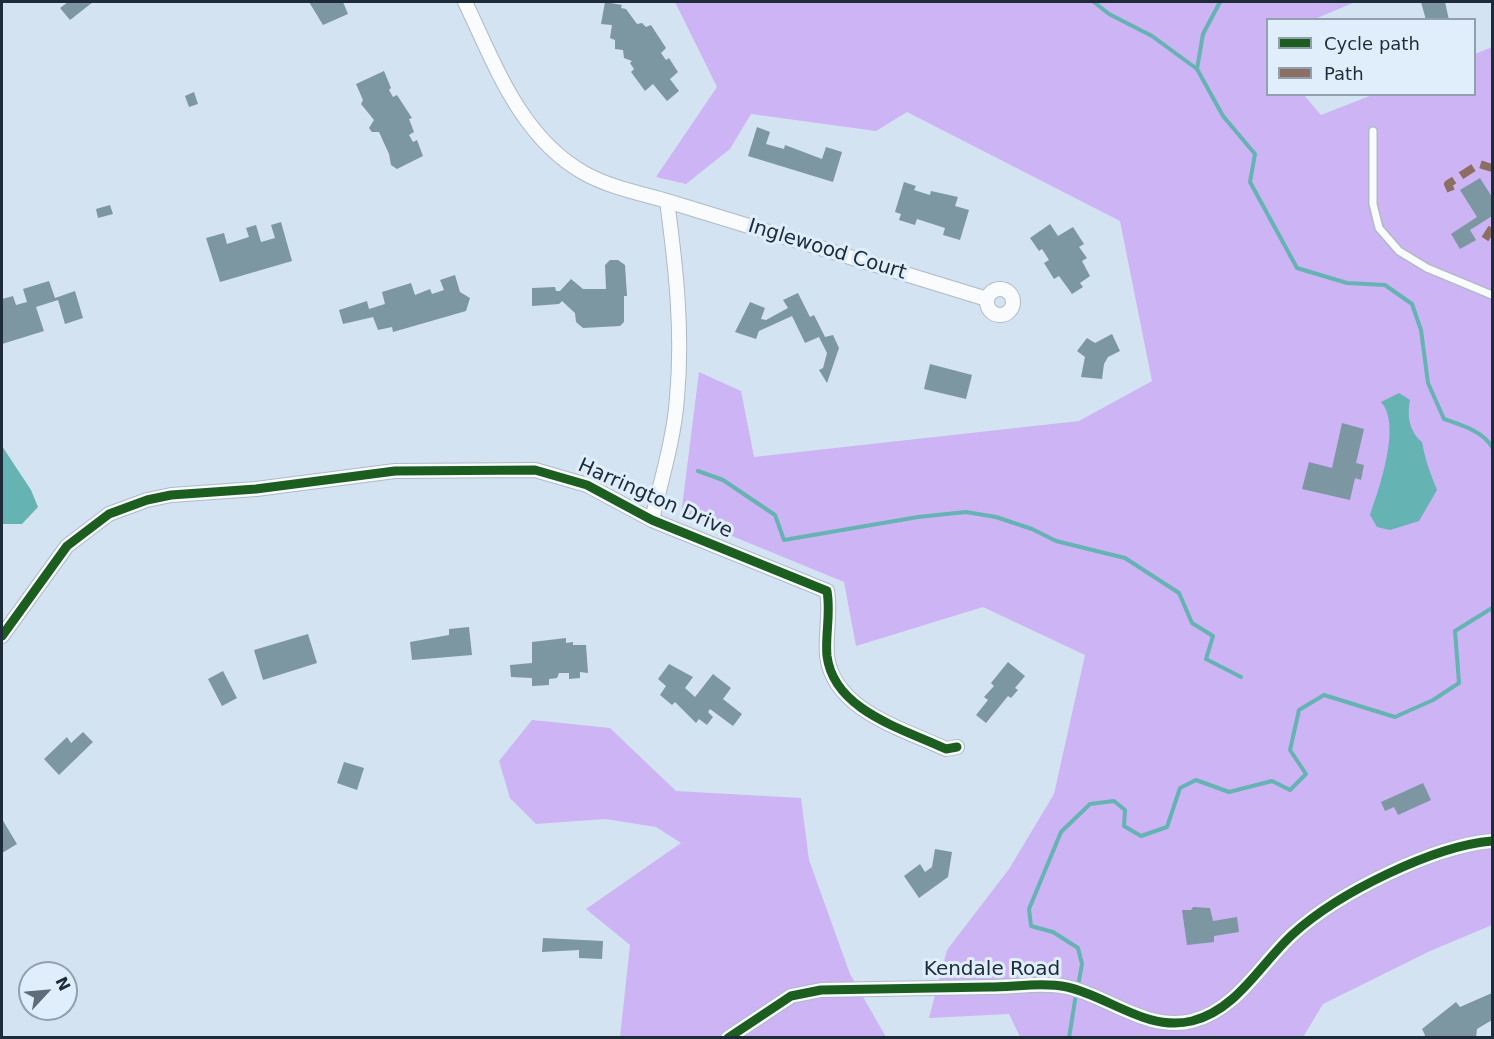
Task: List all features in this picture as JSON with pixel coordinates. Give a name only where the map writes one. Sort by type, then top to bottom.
[{"type":"street","name":"Inglewood Court","points":[[465,2],[512,99],[537,134],[558,155],[584,173],[610,184],[987,298]]},
{"type":"street","points":[[652,520],[677,401],[681,333],[679,293],[667,201]]},
{"type":"street","name":"Harrington Drive","points":[[2,636],[67,546],[109,513],[147,500],[171,495],[256,489],[395,471],[535,470],[587,485],[652,520],[827,591],[827,657],[843,694],[869,713],[946,749],[957,747]]},
{"type":"street","name":"Kendale Road","points":[[728,1038],[791,996],[822,990],[1066,987],[1150,1020],[1191,1022],[1210,1015],[1245,988],[1293,934],[1314,917],[1377,879],[1438,851],[1472,842],[1492,841]]},
{"type":"lane","points":[[1373,131],[1373,204],[1379,228],[1399,251],[1427,268],[1492,295]]},
{"type":"shaded area","points":[[675,2],[1355,2],[1317,18],[1266,18],[1266,96],[1305,96],[1321,115],[1369,96],[1476,96],[1476,54],[1492,47],[1492,925],[1430,951],[1323,1004],[1303,1037],[1020,1037],[1009,1014],[929,1018],[947,950],[1009,869],[1054,794],[1085,655],[983,607],[856,646],[844,582],[681,515],[699,372],[741,391],[754,457],[1079,421],[1152,381],[1120,221],[907,112],[876,131],[751,114],[730,149],[686,184],[656,177],[717,87]]},
{"type":"shaded area","points":[[1399,393],[1410,400],[1410,423],[1414,433],[1422,442],[1437,490],[1419,521],[1390,530],[1377,527],[1370,515],[1383,474],[1389,441],[1387,412],[1381,402]]},
{"type":"shaded area","points":[[2,446],[31,490],[38,507],[22,524],[2,524]]},
{"type":"shaded area","points":[[532,720],[610,728],[676,791],[801,798],[809,860],[850,974],[886,1037],[620,1037],[630,945],[586,909],[681,843],[656,827],[605,819],[536,824],[510,798],[499,761]]},
{"type":"building","points":[[68,2],[93,2],[70,20],[60,8]]},
{"type":"building","points":[[309,2],[343,2],[348,14],[323,25]]},
{"type":"building","points":[[605,2],[622,5],[621,8],[626,9],[637,24],[642,23],[646,27],[651,25],[666,48],[661,53],[666,60],[669,58],[678,72],[670,79],[679,91],[667,101],[653,84],[645,91],[631,72],[634,69],[630,63],[632,61],[624,58],[623,50],[615,49],[615,40],[610,38],[612,25],[601,24]]},
{"type":"building","points":[[1421,2],[1445,2],[1449,18],[1425,18]]},
{"type":"building","points":[[384,71],[393,97],[397,95],[412,118],[409,119],[414,132],[409,135],[413,142],[417,140],[423,156],[397,169],[391,165],[389,154],[379,132],[372,132],[369,128],[374,120],[361,104],[363,100],[356,84]]},
{"type":"building","points":[[194,92],[198,104],[189,107],[185,96]]},
{"type":"building","points":[[757,127],[770,132],[766,144],[784,149],[785,145],[822,159],[826,147],[842,152],[833,182],[748,156]]},
{"type":"building","points":[[1480,178],[1492,197],[1492,216],[1470,230],[1476,240],[1460,249],[1451,234],[1477,217],[1460,190]]},
{"type":"building","points":[[904,182],[916,186],[914,190],[930,195],[931,191],[958,197],[955,206],[969,210],[960,240],[943,235],[945,228],[917,219],[915,225],[899,220],[901,214],[895,212]]},
{"type":"building","points":[[110,205],[113,214],[98,218],[96,209]]},
{"type":"building","points":[[281,222],[292,261],[220,282],[206,238],[224,233],[227,244],[249,237],[246,228],[256,225],[261,242],[275,238],[271,225]]},
{"type":"building","points":[[1050,224],[1058,236],[1073,227],[1084,244],[1079,247],[1087,258],[1082,261],[1090,276],[1080,283],[1083,287],[1072,294],[1059,276],[1054,279],[1044,263],[1049,260],[1042,249],[1039,251],[1030,238]]},
{"type":"building","points":[[610,260],[618,260],[625,265],[627,296],[624,296],[624,322],[620,326],[583,328],[576,322],[575,313],[562,301],[559,304],[532,306],[532,288],[555,287],[556,291],[560,291],[571,279],[583,289],[606,289],[605,265]]},
{"type":"building","points":[[455,275],[460,292],[470,298],[466,311],[393,332],[392,327],[378,330],[373,317],[343,324],[339,310],[367,301],[369,309],[385,304],[382,292],[411,283],[415,295],[430,289],[432,294],[444,290],[440,280]]},
{"type":"building","points":[[49,281],[55,298],[75,291],[83,318],[65,324],[58,300],[36,307],[44,331],[2,344],[2,299],[13,296],[16,305],[27,302],[23,289]]},
{"type":"building","points":[[798,293],[810,317],[814,315],[825,337],[833,335],[839,348],[827,383],[819,370],[823,368],[827,353],[819,337],[805,343],[792,316],[759,331],[756,339],[735,332],[750,302],[765,308],[761,319],[766,320],[788,308],[783,300]]},
{"type":"building","points":[[1112,334],[1120,351],[1108,357],[1104,364],[1102,379],[1081,377],[1085,357],[1077,351],[1087,338],[1095,343]]},
{"type":"building","points":[[930,364],[972,375],[966,399],[924,389]]},
{"type":"building","points":[[1342,423],[1364,429],[1356,463],[1364,465],[1361,480],[1355,478],[1350,500],[1302,489],[1309,462],[1332,468]]},
{"type":"building","points":[[469,627],[472,655],[412,660],[410,642],[449,635],[449,629]]},
{"type":"building","points":[[308,634],[317,663],[263,680],[254,650]]},
{"type":"building","points":[[566,638],[566,643],[586,645],[588,673],[580,672],[580,678],[569,679],[569,673],[559,673],[557,678],[549,679],[549,685],[532,686],[532,678],[511,677],[510,665],[532,663],[532,642]]},
{"type":"building","points":[[1008,662],[1025,676],[1015,688],[1018,690],[1011,698],[1008,696],[986,723],[976,715],[988,700],[984,697],[994,686],[991,683]]},
{"type":"building","points":[[669,664],[693,677],[685,688],[695,697],[713,674],[731,688],[723,699],[742,714],[733,726],[710,709],[708,712],[713,717],[707,725],[699,719],[696,723],[675,702],[672,705],[660,695],[666,686],[658,679]]},
{"type":"building","points":[[223,671],[237,698],[222,706],[208,679]]},
{"type":"building","points":[[83,732],[93,742],[59,775],[44,759],[67,737],[71,743]]},
{"type":"building","points":[[344,762],[364,768],[357,790],[337,783]]},
{"type":"building","points":[[1423,783],[1431,800],[1398,815],[1394,807],[1385,811],[1381,802]]},
{"type":"building","points":[[2,819],[17,844],[2,853]]},
{"type":"building","points":[[935,849],[952,852],[948,877],[919,898],[904,876],[920,864],[925,872],[932,867]]},
{"type":"building","points":[[1193,907],[1210,908],[1213,921],[1237,917],[1239,932],[1214,936],[1214,942],[1187,945],[1182,910],[1191,910]]},
{"type":"building","points":[[543,938],[603,941],[602,959],[579,958],[579,950],[542,952]]},
{"type":"building","points":[[1492,993],[1492,1020],[1477,1029],[1476,1038],[1423,1038],[1425,1035],[1422,1029],[1456,1002],[1460,1007]]},
{"type":"waterway","points":[[1094,2],[1109,14],[1152,36],[1197,69],[1223,116],[1255,154],[1250,182],[1297,268],[1347,283],[1385,285],[1412,304],[1421,330],[1428,383],[1444,419],[1477,433],[1492,447]]},
{"type":"waterway","points":[[1197,69],[1203,34],[1220,2]]},
{"type":"waterway","points":[[698,471],[723,480],[775,515],[784,540],[918,517],[966,512],[996,517],[1032,529],[1056,541],[1125,558],[1179,593],[1192,623],[1213,636],[1206,659],[1241,677]]},
{"type":"waterway","points":[[1078,986],[1082,964],[1078,948],[1053,932],[1031,926],[1029,909],[1061,832],[1090,804],[1114,801],[1125,810],[1124,826],[1141,836],[1167,827],[1180,788],[1196,780],[1229,792],[1272,781],[1290,790],[1306,774],[1290,750],[1299,710],[1324,695],[1395,717],[1433,700],[1459,683],[1455,631],[1492,608]]},
{"type":"waterway","points":[[1069,1038],[1076,994]]},
{"type":"marked path","points":[[1451,191],[1448,184],[1479,164],[1492,168]]},
{"type":"marked path","points":[[1485,239],[1492,228]]},
{"type":"cycle path","points":[[2,636],[67,546],[109,514],[147,500],[171,495],[256,489],[395,471],[535,470],[587,485],[652,520],[827,591],[827,656],[832,675],[843,691],[873,716],[946,749],[957,747]]},
{"type":"cycle path","points":[[728,1038],[791,996],[821,990],[1058,986],[1082,991],[1128,1012],[1159,1022],[1192,1021],[1222,1007],[1247,984],[1293,934],[1335,903],[1387,874],[1415,862],[1442,852],[1492,841]]}]
